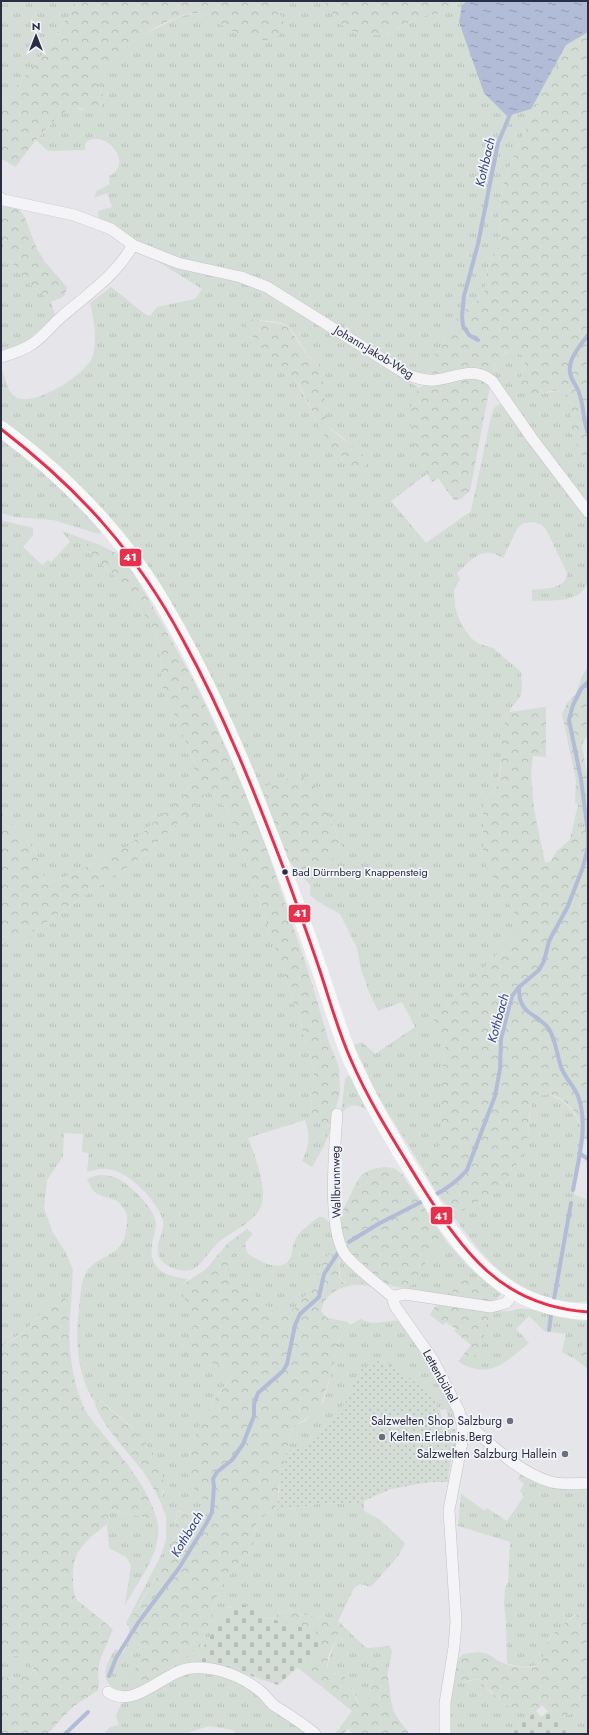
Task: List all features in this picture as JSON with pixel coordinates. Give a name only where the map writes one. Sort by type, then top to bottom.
[{"type":"main road","points":[[1,429],[51,469],[79,496],[118,539],[146,576],[170,615],[196,664],[230,736],[262,812],[352,1060],[394,1142],[448,1228],[470,1254],[493,1277],[515,1292],[547,1306],[575,1312],[588,1312]]},
{"type":"street","name":"Johann-Jakob-Weg","points":[[2,199],[80,217],[111,229],[133,245],[178,264],[241,277],[267,287],[408,375],[420,380],[436,380],[466,373],[476,373],[486,376],[492,381],[531,437],[588,512]]},
{"type":"street","points":[[1,357],[32,344],[60,318],[93,292],[116,270],[126,258],[133,245]]},
{"type":"street","name":"Wallbrunnweg","points":[[337,1114],[334,1193],[336,1225],[341,1244],[347,1257],[394,1298]]},
{"type":"street","points":[[394,1298],[398,1294],[405,1294],[491,1307],[506,1303],[515,1292]]},
{"type":"street","name":"Lettenbühel","points":[[394,1298],[395,1306],[432,1360],[456,1404],[461,1418],[462,1442],[449,1510],[456,1622],[454,1647],[445,1703],[445,1734]]},
{"type":"street","points":[[461,1418],[522,1468],[537,1477],[570,1485],[588,1483]]},
{"type":"street","points":[[462,1442],[472,1436],[486,1439]]},
{"type":"street","points":[[108,1692],[121,1697],[130,1696],[139,1693],[177,1672],[192,1668],[211,1670],[229,1674],[253,1686],[273,1704],[315,1734]]},
{"type":"green space","points":[[1,1],[78,1],[46,50],[1,105]]},
{"type":"green space","points":[[78,1],[280,1],[277,11],[283,19],[284,29],[276,38],[270,40],[254,39],[229,29],[197,13],[186,15],[157,26],[124,49],[102,77],[98,85],[105,99],[102,107],[92,110],[73,108],[67,110],[42,133],[16,167],[1,159],[1,105],[46,50]]},
{"type":"green space","points":[[280,1],[324,1],[342,25],[355,32],[369,35],[387,34],[416,19],[428,15],[443,13],[461,1],[588,1],[573,38],[536,107],[514,155],[502,189],[499,210],[500,234],[497,252],[488,266],[485,290],[479,299],[467,308],[447,332],[441,348],[434,355],[433,374],[420,373],[405,368],[292,297],[196,264],[133,240],[99,219],[98,211],[112,207],[107,193],[94,198],[97,191],[110,184],[109,176],[117,170],[119,163],[118,155],[114,148],[107,142],[99,139],[92,139],[85,144],[85,150],[48,151],[36,140],[65,110],[73,107],[83,110],[105,99],[98,85],[99,79],[124,49],[140,36],[179,17],[195,13],[208,16],[216,22],[230,28],[283,19],[277,11]]},
{"type":"green space","points":[[324,1],[461,1],[443,13],[428,15],[416,19],[386,34],[369,35],[355,32],[341,25]]},
{"type":"green space","points":[[588,7],[588,462],[579,450],[573,435],[571,426],[571,402],[567,395],[556,390],[530,397],[521,386],[521,377],[525,363],[522,355],[506,353],[500,357],[494,365],[470,491],[461,499],[454,500],[438,478],[432,482],[417,453],[411,431],[410,420],[413,399],[419,388],[426,384],[431,378],[433,367],[431,361],[434,355],[441,348],[447,332],[454,321],[479,299],[485,290],[488,266],[497,252],[500,234],[499,210],[502,189],[514,155],[536,107]]},
{"type":"green space","points":[[1,200],[19,209],[25,218],[37,249],[45,262],[67,287],[65,295],[61,298],[51,301],[43,295],[20,274],[8,257],[1,238]]},
{"type":"green space","points":[[1,238],[11,262],[32,286],[51,301],[55,316],[22,345],[1,352]]},
{"type":"green space","points":[[151,257],[181,268],[242,282],[262,290],[419,388],[414,399],[415,447],[427,474],[391,501],[426,543],[471,511],[493,410],[502,404],[506,407],[588,519],[588,582],[579,594],[572,597],[556,600],[532,601],[532,590],[559,585],[566,579],[567,573],[547,531],[542,525],[534,522],[524,523],[518,527],[503,558],[492,553],[481,554],[472,559],[457,573],[460,579],[454,590],[455,607],[461,624],[471,638],[479,644],[493,648],[521,672],[522,688],[520,697],[511,708],[506,719],[498,783],[494,791],[486,799],[483,809],[483,850],[524,927],[434,1019],[433,1025],[446,1041],[441,1081],[441,1142],[437,1154],[423,1169],[377,1095],[354,1045],[362,1042],[375,1054],[415,1027],[402,1002],[378,1011],[369,992],[361,969],[357,948],[340,914],[317,901],[310,895],[310,885],[342,848],[331,819],[260,788],[157,580],[125,535],[83,490],[43,452],[1,420],[1,368],[11,393],[22,399],[44,395],[69,381],[87,365],[92,358],[94,351],[94,323],[90,303],[111,287],[145,314],[150,316],[157,307],[195,299],[202,289]],"holes":[[[250,319],[284,324],[293,332],[307,354],[318,363],[327,425],[346,440],[358,468],[341,459],[319,426],[297,382],[286,368],[262,348]]]},
{"type":"green space","points":[[250,319],[282,324],[290,329],[304,351],[311,359],[318,363],[322,372],[327,425],[367,458],[367,464],[364,468],[352,466],[341,458],[332,447],[323,434],[297,382],[285,369],[263,350],[245,324]]},
{"type":"green space","points":[[512,352],[522,355],[525,363],[521,373],[542,394],[559,391],[564,392],[570,399],[572,412],[572,432],[575,441],[588,462],[588,506],[492,377],[495,363],[499,357]]},
{"type":"green space","points":[[1,438],[50,476],[103,530],[99,534],[53,520],[15,517],[1,513]]},
{"type":"green space","points":[[1,520],[33,528],[33,535],[23,547],[42,565],[48,560],[51,562],[70,542],[62,531],[89,541],[86,546],[89,553],[112,573],[149,621],[160,644],[162,687],[194,761],[195,774],[190,786],[181,797],[128,846],[46,885],[36,852],[21,833],[1,813]]},
{"type":"green space","points":[[89,541],[116,553],[130,568],[195,683],[236,769],[263,838],[308,970],[329,1042],[339,1067],[340,1092],[332,1125],[321,1125],[314,1117],[311,1110],[314,1072],[300,1020],[228,810],[208,791],[188,814],[138,860],[20,940],[1,936],[1,813],[21,833],[36,852],[46,885],[128,846],[181,797],[190,786],[194,775],[194,761],[162,687],[160,644],[149,621],[112,573],[89,553],[86,546]]},
{"type":"green space","points":[[588,668],[588,736],[583,742],[582,746],[588,780],[585,803],[582,805],[575,803],[576,780],[562,714],[567,703],[575,695],[583,674]]},
{"type":"green space","points":[[546,707],[546,757],[533,756],[531,773],[534,809],[545,863],[551,861],[557,851],[588,824],[588,1139],[585,1140],[582,1137],[582,1130],[577,1116],[568,1105],[562,1100],[549,1094],[537,1096],[530,1109],[528,1133],[525,1145],[516,1166],[510,1175],[495,1191],[459,1211],[448,1207],[433,1187],[423,1169],[436,1154],[441,1142],[441,1081],[446,1041],[433,1025],[434,1019],[523,927],[486,866],[483,851],[483,804],[498,783],[501,765],[503,729],[509,712]]},
{"type":"green space","points":[[299,775],[307,779],[319,790],[342,848],[310,885],[288,860],[260,788]]},
{"type":"green space","points":[[588,784],[588,824],[570,840],[578,804],[582,805],[587,794]]},
{"type":"green space","points":[[208,791],[228,810],[300,1020],[314,1072],[311,1110],[328,1126],[332,1125],[324,1146],[312,1167],[302,1161],[309,1136],[305,1120],[248,1138],[257,1161],[261,1179],[263,1196],[259,1210],[244,1225],[216,1244],[204,1260],[197,1266],[193,1269],[184,1271],[169,1266],[161,1260],[159,1256],[158,1248],[163,1230],[163,1221],[156,1205],[133,1181],[116,1171],[103,1169],[87,1172],[89,1153],[82,1152],[83,1134],[64,1133],[63,1156],[47,1180],[44,1208],[52,1231],[66,1253],[73,1270],[71,1305],[65,1298],[46,1307],[26,1330],[1,1347],[1,936],[20,940],[138,860],[188,814]]},
{"type":"green space","points":[[348,1076],[351,1076],[366,1110],[359,1106],[352,1106],[343,1111],[341,1115],[345,1079]]},
{"type":"green space","points":[[548,1094],[565,1103],[570,1108],[577,1117],[582,1130],[573,1190],[575,1195],[588,1200],[588,1301],[583,1302],[570,1302],[556,1299],[534,1292],[518,1284],[490,1262],[478,1249],[445,1205],[451,1210],[528,1134],[531,1103],[537,1096]]},
{"type":"green space","points":[[385,1167],[394,1168],[402,1174],[446,1241],[428,1259],[416,1281],[410,1286],[402,1288],[384,1282],[374,1276],[357,1261],[346,1247],[341,1227],[343,1212],[358,1181],[368,1171]]},
{"type":"green space","points":[[98,1175],[112,1176],[128,1185],[146,1204],[155,1217],[156,1228],[152,1244],[152,1253],[156,1266],[166,1274],[188,1279],[183,1284],[195,1320],[192,1330],[182,1348],[185,1352],[222,1367],[229,1372],[230,1378],[211,1404],[189,1454],[202,1497],[209,1509],[208,1514],[202,1517],[177,1511],[175,1536],[170,1551],[159,1573],[133,1616],[129,1627],[126,1623],[161,1555],[166,1540],[166,1516],[160,1501],[164,1491],[131,1426],[101,1401],[95,1401],[95,1403],[88,1391],[80,1366],[77,1326],[83,1279],[86,1273],[96,1262],[115,1251],[120,1246],[124,1239],[127,1225],[126,1213],[123,1207],[115,1200],[98,1194],[91,1188],[87,1179]]},
{"type":"green space","points":[[319,1217],[323,1217],[327,1220],[373,1284],[352,1284],[343,1281],[340,1277],[340,1261],[326,1257],[301,1301],[287,1313],[279,1313],[267,1306],[247,1289],[229,1281],[224,1275],[232,1258],[245,1243],[247,1253],[263,1262],[276,1266],[286,1263],[291,1256],[294,1242],[297,1237]]},
{"type":"green space","points":[[247,1229],[253,1234],[232,1258],[224,1275],[229,1281],[247,1289],[267,1307],[279,1313],[287,1313],[301,1301],[326,1257],[330,1254],[338,1259],[339,1275],[342,1281],[345,1283],[368,1283],[375,1288],[359,1285],[342,1288],[328,1297],[324,1303],[321,1311],[327,1318],[348,1322],[350,1325],[340,1337],[332,1372],[320,1407],[315,1413],[296,1425],[289,1434],[288,1446],[278,1489],[278,1503],[273,1510],[261,1518],[256,1525],[253,1547],[223,1583],[217,1596],[206,1632],[197,1647],[158,1678],[142,1686],[134,1679],[134,1674],[142,1647],[132,1639],[129,1633],[129,1627],[132,1617],[159,1573],[174,1540],[177,1511],[202,1517],[208,1514],[209,1509],[207,1505],[190,1482],[188,1463],[190,1452],[202,1420],[207,1410],[230,1378],[229,1372],[222,1367],[185,1353],[182,1348],[194,1323],[193,1314],[182,1293],[183,1284],[205,1270],[228,1243]]},
{"type":"green space","points":[[446,1241],[469,1267],[501,1294],[494,1301],[488,1303],[466,1279],[455,1283],[453,1296],[402,1288],[412,1284],[429,1257]]},
{"type":"green space","points":[[466,1279],[473,1280],[478,1283],[486,1292],[490,1310],[480,1351],[472,1357],[463,1355],[471,1345],[454,1331],[456,1329],[446,1322],[443,1325],[430,1315],[436,1305],[452,1306],[455,1299],[452,1291],[453,1285],[458,1281]]},
{"type":"green space","points":[[61,1298],[65,1298],[71,1305],[69,1332],[71,1358],[76,1385],[85,1410],[143,1487],[157,1520],[110,1510],[107,1524],[87,1541],[82,1547],[75,1561],[73,1569],[73,1587],[77,1600],[113,1629],[100,1660],[98,1671],[99,1685],[97,1691],[74,1706],[48,1734],[1,1734],[1,1676],[7,1678],[37,1675],[27,1658],[1,1653],[1,1347],[24,1332],[51,1303]]},
{"type":"green space","points":[[517,1309],[534,1310],[588,1321],[588,1342],[581,1346],[575,1359],[562,1352],[566,1334],[550,1332],[549,1330],[545,1332],[529,1316],[516,1329],[529,1343],[504,1363],[496,1367],[478,1369],[469,1367],[458,1361],[463,1355],[470,1357],[474,1356],[485,1329],[489,1311],[510,1311]]},
{"type":"green space","points":[[361,1319],[375,1323],[399,1321],[426,1357],[457,1420],[442,1421],[442,1418],[448,1417],[446,1409],[440,1410],[433,1397],[398,1368],[362,1369],[355,1380],[345,1404],[308,1442],[300,1448],[287,1451],[289,1434],[296,1425],[305,1421],[323,1402],[340,1337],[350,1325]]},
{"type":"green space","points":[[588,1342],[588,1369],[575,1359],[581,1346]]},
{"type":"green space","name":"Kelten.Erlebnis.Berg","points":[[380,1361],[398,1368],[433,1397],[440,1410],[443,1428],[455,1429],[457,1437],[450,1463],[448,1482],[430,1482],[391,1489],[361,1502],[349,1504],[320,1503],[299,1508],[273,1510],[278,1503],[280,1475],[287,1451],[300,1448],[308,1442],[345,1404],[355,1380],[362,1369],[371,1363]]},
{"type":"green space","points":[[98,1400],[133,1428],[151,1450],[158,1462],[162,1475],[163,1488],[160,1501],[145,1474],[107,1427],[96,1408],[95,1401]]},
{"type":"green space","points":[[521,1474],[543,1484],[588,1488],[588,1612],[579,1613],[569,1619],[550,1638],[545,1655],[541,1661],[527,1667],[507,1663],[504,1603],[505,1589],[508,1582],[510,1542],[458,1526],[461,1494],[485,1511],[487,1508],[507,1521],[524,1496],[520,1491],[524,1484],[518,1479]]},
{"type":"green space","points":[[364,1501],[364,1511],[379,1519],[405,1543],[399,1555],[371,1587],[360,1584],[354,1588],[338,1621],[284,1611],[279,1613],[273,1619],[260,1616],[262,1611],[227,1607],[195,1662],[173,1667],[197,1647],[206,1632],[217,1596],[223,1583],[253,1547],[256,1525],[261,1518],[273,1510],[299,1508],[320,1503],[349,1504]]},
{"type":"green space","points":[[110,1510],[157,1520],[157,1542],[154,1553],[125,1605],[131,1565],[126,1557],[109,1548],[107,1524]]},
{"type":"green space","points":[[233,1602],[262,1610],[260,1616],[312,1630],[320,1638],[321,1646],[311,1664],[306,1660],[278,1685],[231,1669],[195,1662],[227,1607],[231,1608]]},
{"type":"green space","points":[[284,1611],[338,1621],[338,1633],[328,1657],[327,1663],[329,1671],[333,1674],[341,1675],[346,1678],[359,1703],[364,1702],[370,1694],[372,1662],[374,1661],[380,1665],[385,1670],[387,1676],[395,1714],[409,1734],[353,1734],[348,1729],[343,1734],[335,1734],[352,1711],[297,1667],[306,1660],[312,1664],[273,1619],[279,1613]]},
{"type":"green space","points":[[581,1612],[588,1612],[588,1711],[552,1716],[542,1705],[536,1711],[528,1712],[504,1705],[479,1679],[460,1682],[454,1671],[459,1658],[463,1654],[476,1652],[488,1654],[498,1661],[515,1666],[532,1667],[537,1665],[544,1656],[547,1644],[551,1637],[564,1624]]},
{"type":"green space","points":[[338,1621],[365,1647],[389,1646],[392,1651],[387,1677],[383,1669],[372,1662],[370,1694],[364,1702],[359,1703],[352,1688],[335,1673],[330,1673],[328,1670],[329,1658],[337,1638],[339,1626]]},
{"type":"green space","points":[[128,1633],[132,1639],[142,1647],[142,1652],[137,1663],[142,1686],[132,1690],[123,1691],[111,1686],[105,1674],[107,1664],[115,1649],[123,1653],[128,1643],[126,1640]]},
{"type":"green space","points":[[1,1653],[27,1658],[37,1676],[7,1678],[1,1676]]},
{"type":"green space","points":[[454,1671],[466,1682],[479,1679],[491,1693],[528,1712],[536,1711],[509,1734],[450,1734],[449,1709]]},
{"type":"green space","points":[[195,1673],[220,1676],[247,1686],[309,1734],[236,1734],[233,1730],[209,1726],[184,1734],[104,1734],[110,1727],[119,1725],[116,1716],[121,1704],[137,1698],[177,1676]]},
{"type":"green space","points":[[536,1711],[541,1717],[548,1711],[568,1734],[509,1734]]},
{"type":"green space","points":[[588,1711],[588,1734],[568,1734],[552,1716],[560,1716]]},
{"type":"water","points":[[467,1],[588,1],[588,32],[566,45],[531,109],[507,116],[484,93],[459,22],[462,5]]},
{"type":"waterway","name":"Kothbach","points":[[478,340],[469,335],[463,326],[462,317],[464,296],[478,244],[498,143],[511,112]]},
{"type":"waterway","name":"Kothbach","points":[[588,335],[571,361],[570,367],[572,379],[578,390],[588,433]]},
{"type":"waterway","name":"Kothbach","points":[[431,1197],[441,1192],[467,1170],[495,1096],[500,1069],[501,1039],[512,996],[519,987],[539,970],[544,961],[549,941],[568,906],[583,867],[588,847],[588,833],[581,779],[569,720],[573,705],[581,689],[588,682]]},
{"type":"waterway","points":[[519,987],[520,999],[523,1006],[549,1029],[555,1043],[561,1067],[576,1092],[581,1107],[583,1119],[582,1143],[573,1190]]},
{"type":"waterway","points":[[579,1153],[588,1159]]},
{"type":"waterway","name":"Kothbach","points":[[349,1242],[378,1224],[425,1200]]},
{"type":"waterway","points":[[554,1299],[571,1203]]},
{"type":"waterway","name":"Kothbach","points":[[109,1676],[116,1658],[138,1623],[179,1568],[206,1524],[212,1512],[214,1487],[213,1479],[217,1472],[232,1460],[243,1444],[254,1416],[254,1404],[258,1393],[283,1371],[287,1364],[295,1325],[300,1314],[319,1297],[324,1274],[338,1253]]},
{"type":"waterway","points":[[549,1330],[551,1315]]},
{"type":"waterway","name":"Kothbach","points":[[65,1734],[88,1712]]},
{"type":"transit line","name":"41","points":[[1,429],[56,475],[104,524],[146,578],[183,640],[212,697],[238,754],[262,813],[285,872],[346,1049],[358,1076],[384,1124],[437,1210],[453,1233],[470,1253],[488,1272],[508,1287],[531,1299],[558,1308],[588,1312]]},
{"type":"place","name":"Bad Dürrnberg Knappensteig","points":[[285,872]]},
{"type":"place","name":"Salzwelten Shop Salzburg","points":[[510,1421]]},
{"type":"place","name":"Kelten.Erlebnis.Berg","points":[[382,1437]]},
{"type":"place","name":"Salzwelten Salzburg Hallein","points":[[565,1454]]}]
